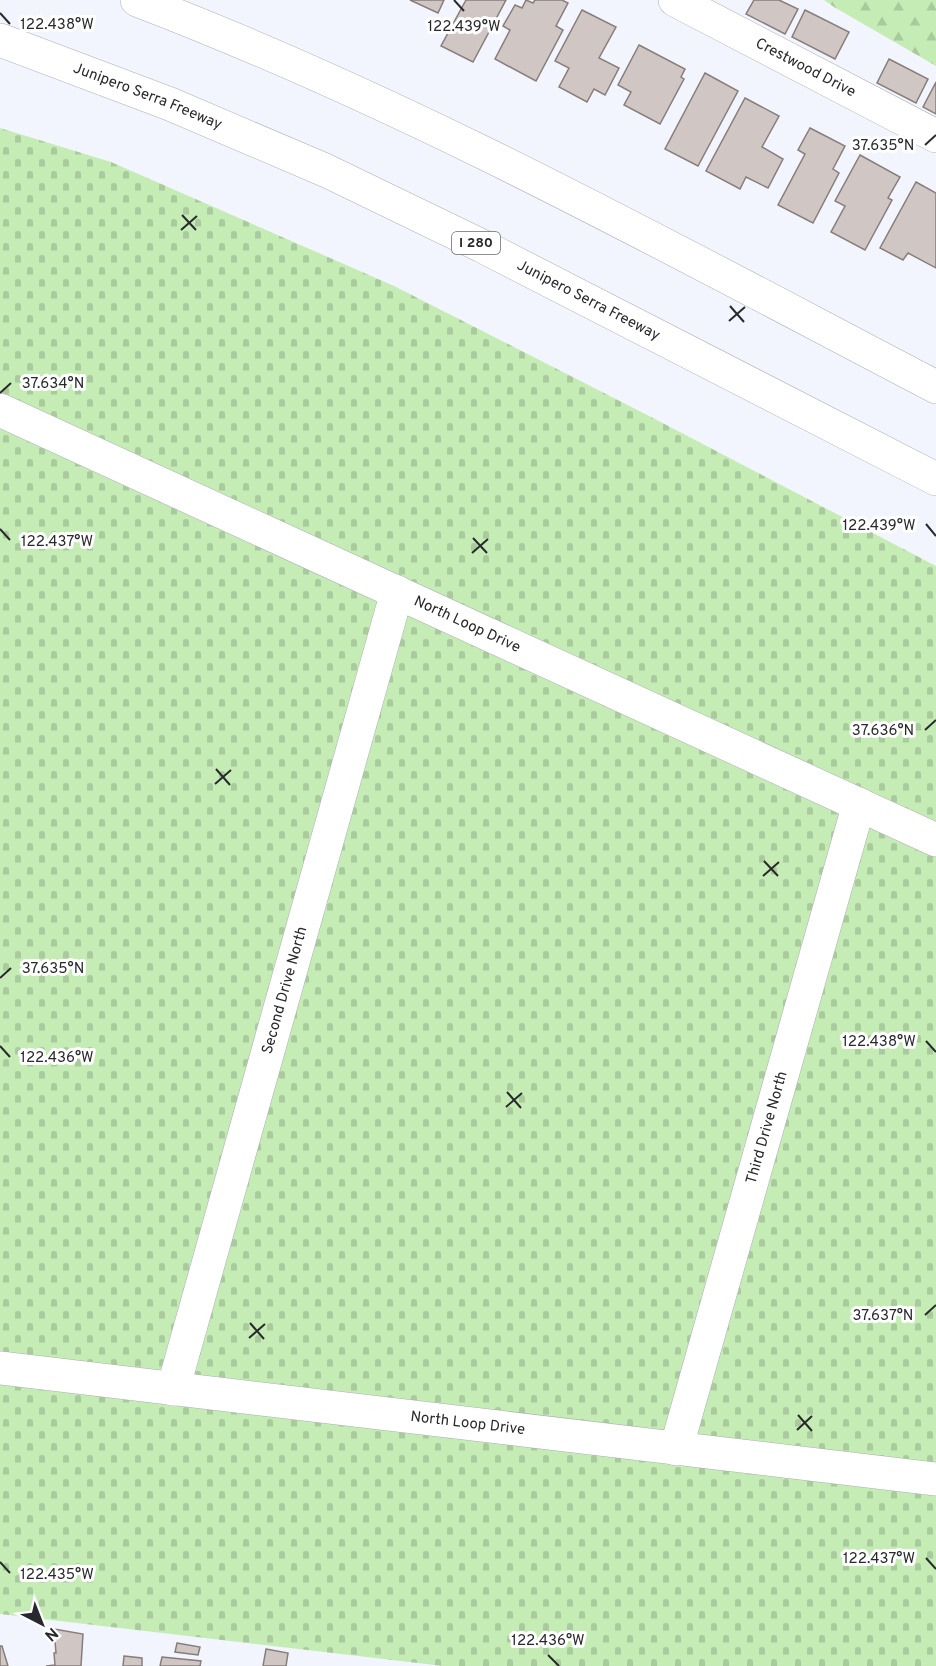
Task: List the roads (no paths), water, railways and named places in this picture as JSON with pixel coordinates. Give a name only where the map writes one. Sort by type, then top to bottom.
[{"type":"main road","points":[[137,0],[280,58],[454,137],[936,387]]},
{"type":"main road","name":"Crestwood Drive","points":[[675,0],[936,136]]},
{"type":"main road","name":"Junipero Serra Freeway","points":[[0,40],[213,121],[367,190],[482,246],[936,479]]},
{"type":"main road","name":"North Loop Drive","points":[[0,410],[936,840]]},
{"type":"main road","name":"Second Drive North","points":[[173,1389],[397,592]]},
{"type":"main road","name":"Third Drive North","points":[[676,1449],[859,804]]},
{"type":"main road","name":"North Loop Drive","points":[[0,1368],[936,1479]]}]
